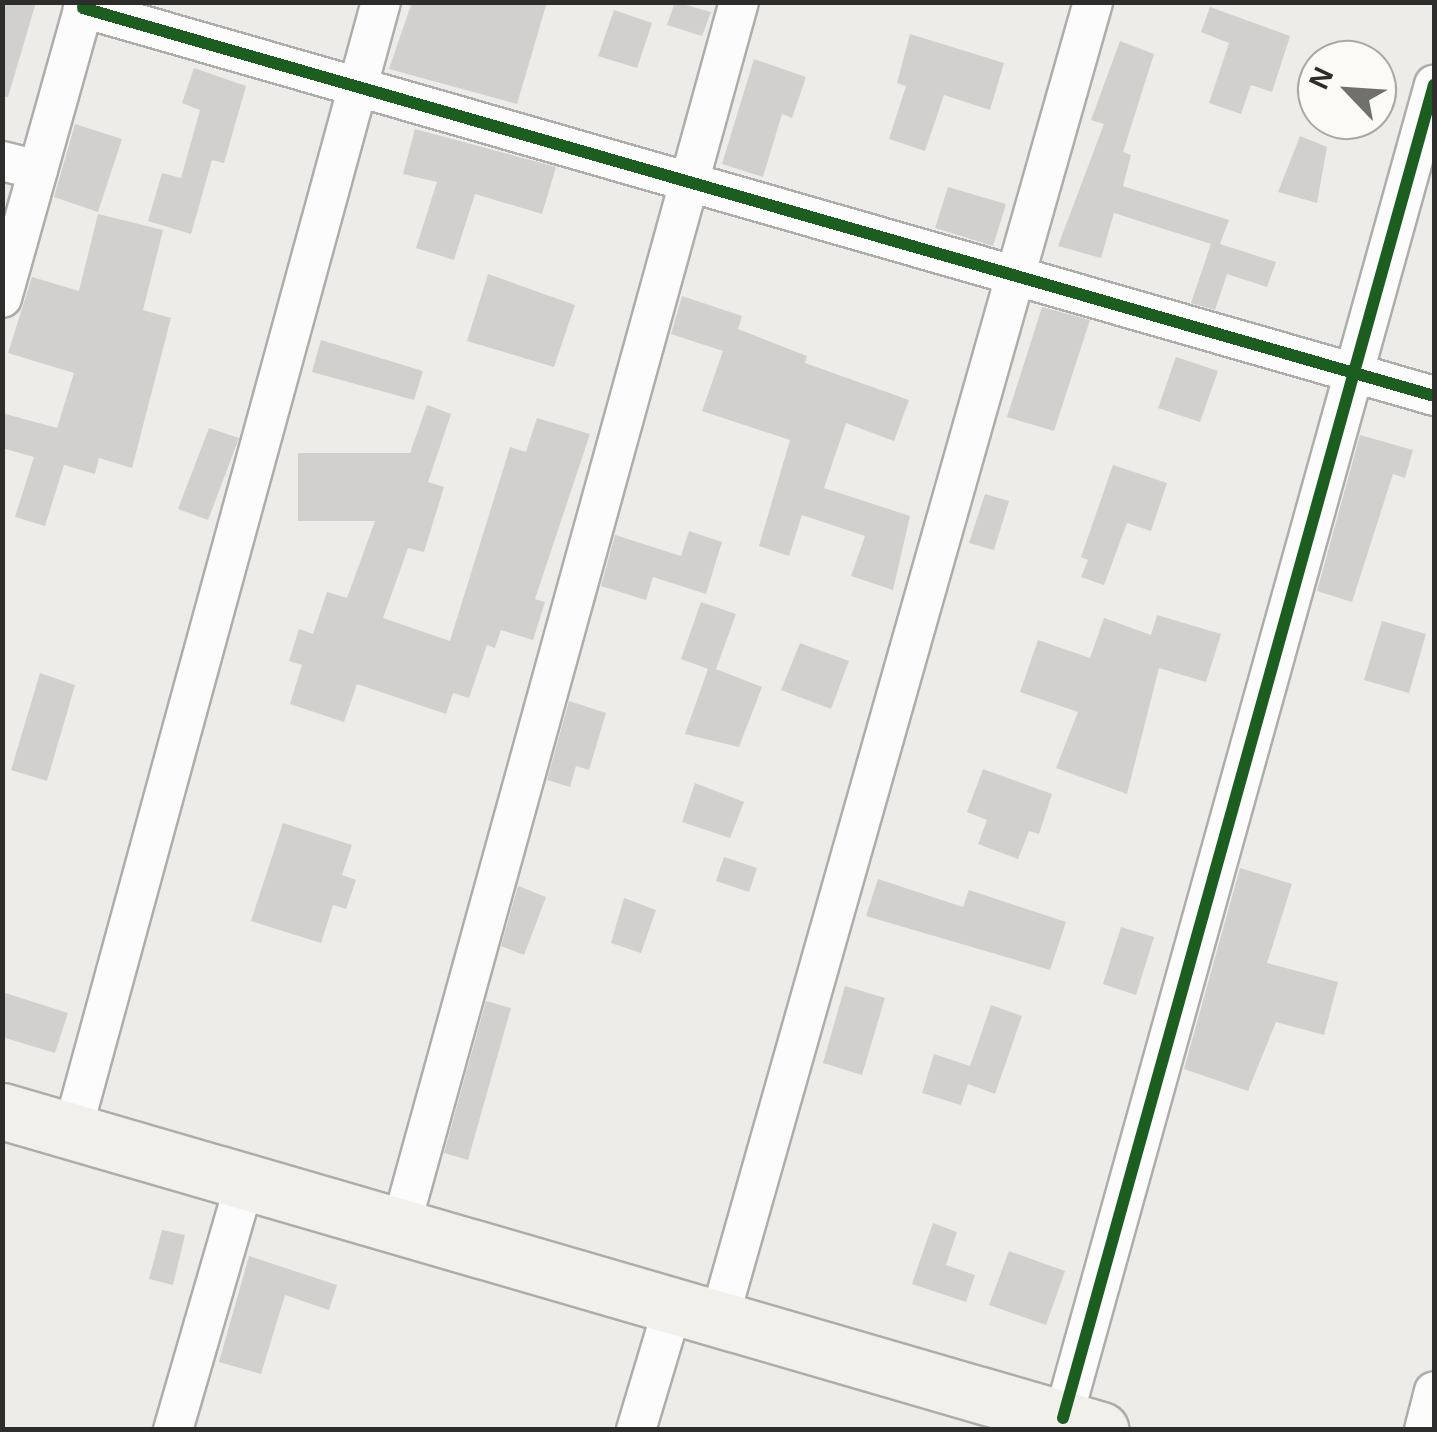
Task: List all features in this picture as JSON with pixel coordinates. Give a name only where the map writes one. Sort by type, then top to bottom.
[{"type":"main road","points":[[2,1112],[244,1186],[1082,1424]]},
{"type":"street","points":[[72,1132],[381,2]]},
{"type":"street","points":[[400,1229],[739,2]]},
{"type":"street","points":[[636,1430],[695,1316],[1015,276],[1093,2]]},
{"type":"street","points":[[2,298],[20,166],[84,5],[1434,396]]},
{"type":"street","points":[[1082,1424],[1354,372],[1434,85]]},
{"type":"street","points":[[172,1430],[244,1186]]},
{"type":"street","points":[[1424,1430],[1434,1390]]},
{"type":"building","points":[[2,2],[36,2],[8,97],[2,96]]},
{"type":"building","points":[[412,2],[547,2],[517,104],[389,69]]},
{"type":"building","points":[[675,2],[711,12],[702,36],[667,25]]},
{"type":"building","points":[[1210,7],[1290,36],[1272,92],[1251,85],[1241,114],[1209,103],[1229,43],[1201,32]]},
{"type":"building","points":[[614,10],[652,23],[637,68],[598,56]]},
{"type":"building","points":[[910,34],[1004,63],[990,110],[944,95],[925,151],[889,139],[906,86],[897,83]]},
{"type":"building","points":[[1120,41],[1154,54],[1123,152],[1131,155],[1123,186],[1229,220],[1220,244],[1276,262],[1267,287],[1227,274],[1215,310],[1191,303],[1211,244],[1114,213],[1101,258],[1058,246],[1104,124],[1091,120]]},
{"type":"building","points":[[754,59],[806,77],[792,118],[782,114],[763,177],[722,164]]},
{"type":"building","points":[[194,68],[246,86],[224,163],[212,160],[191,234],[148,221],[162,173],[181,178],[200,110],[182,103]]},
{"type":"building","points":[[75,124],[122,139],[98,212],[54,197]]},
{"type":"building","points":[[415,129],[556,167],[542,214],[475,194],[454,260],[416,248],[437,182],[403,174]]},
{"type":"building","points":[[1298,140],[1327,147],[1317,203],[1278,192]]},
{"type":"building","points":[[948,187],[1006,204],[993,246],[935,228]]},
{"type":"building","points":[[98,214],[163,230],[143,310],[171,318],[132,468],[99,458],[95,474],[64,465],[45,526],[15,517],[34,457],[2,448],[2,413],[57,428],[74,373],[8,353],[32,277],[79,291]]},
{"type":"building","points":[[488,274],[575,305],[554,367],[467,341]]},
{"type":"building","points":[[682,296],[742,316],[738,329],[807,356],[805,363],[909,400],[894,441],[846,423],[824,488],[910,516],[893,590],[851,576],[865,536],[802,515],[789,556],[759,546],[790,440],[702,411],[723,351],[671,334]]},
{"type":"building","points":[[1042,307],[1090,320],[1054,431],[1007,417]]},
{"type":"building","points":[[321,340],[423,371],[414,400],[312,372]]},
{"type":"building","points":[[1176,357],[1218,371],[1200,422],[1158,408]]},
{"type":"building","points":[[427,405],[451,414],[428,482],[444,487],[424,552],[408,548],[383,618],[450,641],[510,447],[526,452],[537,418],[590,434],[535,599],[545,602],[533,640],[501,630],[495,648],[487,645],[469,698],[453,693],[446,714],[357,684],[344,722],[290,704],[302,665],[289,661],[299,629],[313,634],[327,592],[347,598],[375,521],[298,521],[298,453],[410,453]]},
{"type":"building","points":[[209,428],[239,438],[208,520],[178,509]]},
{"type":"building","points":[[1360,435],[1413,450],[1405,478],[1393,474],[1352,602],[1317,591]]},
{"type":"building","points":[[1113,465],[1167,483],[1151,531],[1127,523],[1104,585],[1081,577],[1088,560],[1081,557]]},
{"type":"building","points":[[985,494],[1009,501],[994,550],[969,543]]},
{"type":"building","points":[[689,531],[722,542],[706,594],[653,577],[646,600],[601,586],[615,535],[681,556]]},
{"type":"building","points":[[701,602],[736,614],[716,669],[762,687],[739,747],[685,734],[708,669],[681,659]]},
{"type":"building","points":[[1157,615],[1221,634],[1206,682],[1159,668],[1127,794],[1056,768],[1078,712],[1020,692],[1038,640],[1090,658],[1104,618],[1151,635]]},
{"type":"building","points":[[1382,621],[1426,634],[1409,693],[1364,680]]},
{"type":"building","points":[[800,643],[849,661],[831,709],[781,690]]},
{"type":"building","points":[[40,673],[75,685],[47,781],[11,770]]},
{"type":"building","points":[[569,701],[606,713],[589,770],[576,766],[570,787],[547,780]]},
{"type":"building","points":[[983,769],[1052,794],[1039,834],[1029,831],[1018,859],[978,844],[987,820],[967,812]]},
{"type":"building","points":[[695,783],[744,802],[730,838],[682,822]]},
{"type":"building","points":[[283,823],[352,845],[342,875],[356,880],[346,909],[333,905],[321,943],[251,921]]},
{"type":"building","points":[[724,857],[757,868],[749,892],[716,881]]},
{"type":"building","points":[[1240,868],[1292,884],[1267,963],[1338,982],[1324,1035],[1276,1022],[1248,1091],[1184,1069]]},
{"type":"building","points":[[878,879],[963,907],[969,890],[1066,922],[1050,970],[866,916]]},
{"type":"building","points":[[518,886],[546,897],[524,955],[501,946]]},
{"type":"building","points":[[624,898],[656,910],[641,953],[611,943]]},
{"type":"building","points":[[1121,927],[1154,937],[1136,995],[1103,984]]},
{"type":"building","points":[[845,986],[885,998],[862,1075],[823,1063]]},
{"type":"building","points":[[2,992],[68,1013],[55,1053],[2,1037]]},
{"type":"building","points":[[486,1001],[511,1008],[468,1160],[444,1153]]},
{"type":"building","points":[[991,1005],[1022,1016],[995,1094],[968,1084],[961,1105],[922,1093],[934,1054],[970,1066]]},
{"type":"building","points":[[933,1223],[957,1232],[946,1265],[975,1275],[966,1302],[912,1284]]},
{"type":"building","points":[[162,1230],[185,1235],[173,1285],[149,1279]]},
{"type":"building","points":[[1009,1251],[1065,1271],[1046,1325],[989,1305]]},
{"type":"building","points":[[249,1256],[337,1285],[329,1310],[285,1295],[261,1374],[219,1362]]},
{"type":"cycle path","points":[[83,8],[1434,396]]},
{"type":"cycle path","points":[[1063,1418],[1434,85]]}]
